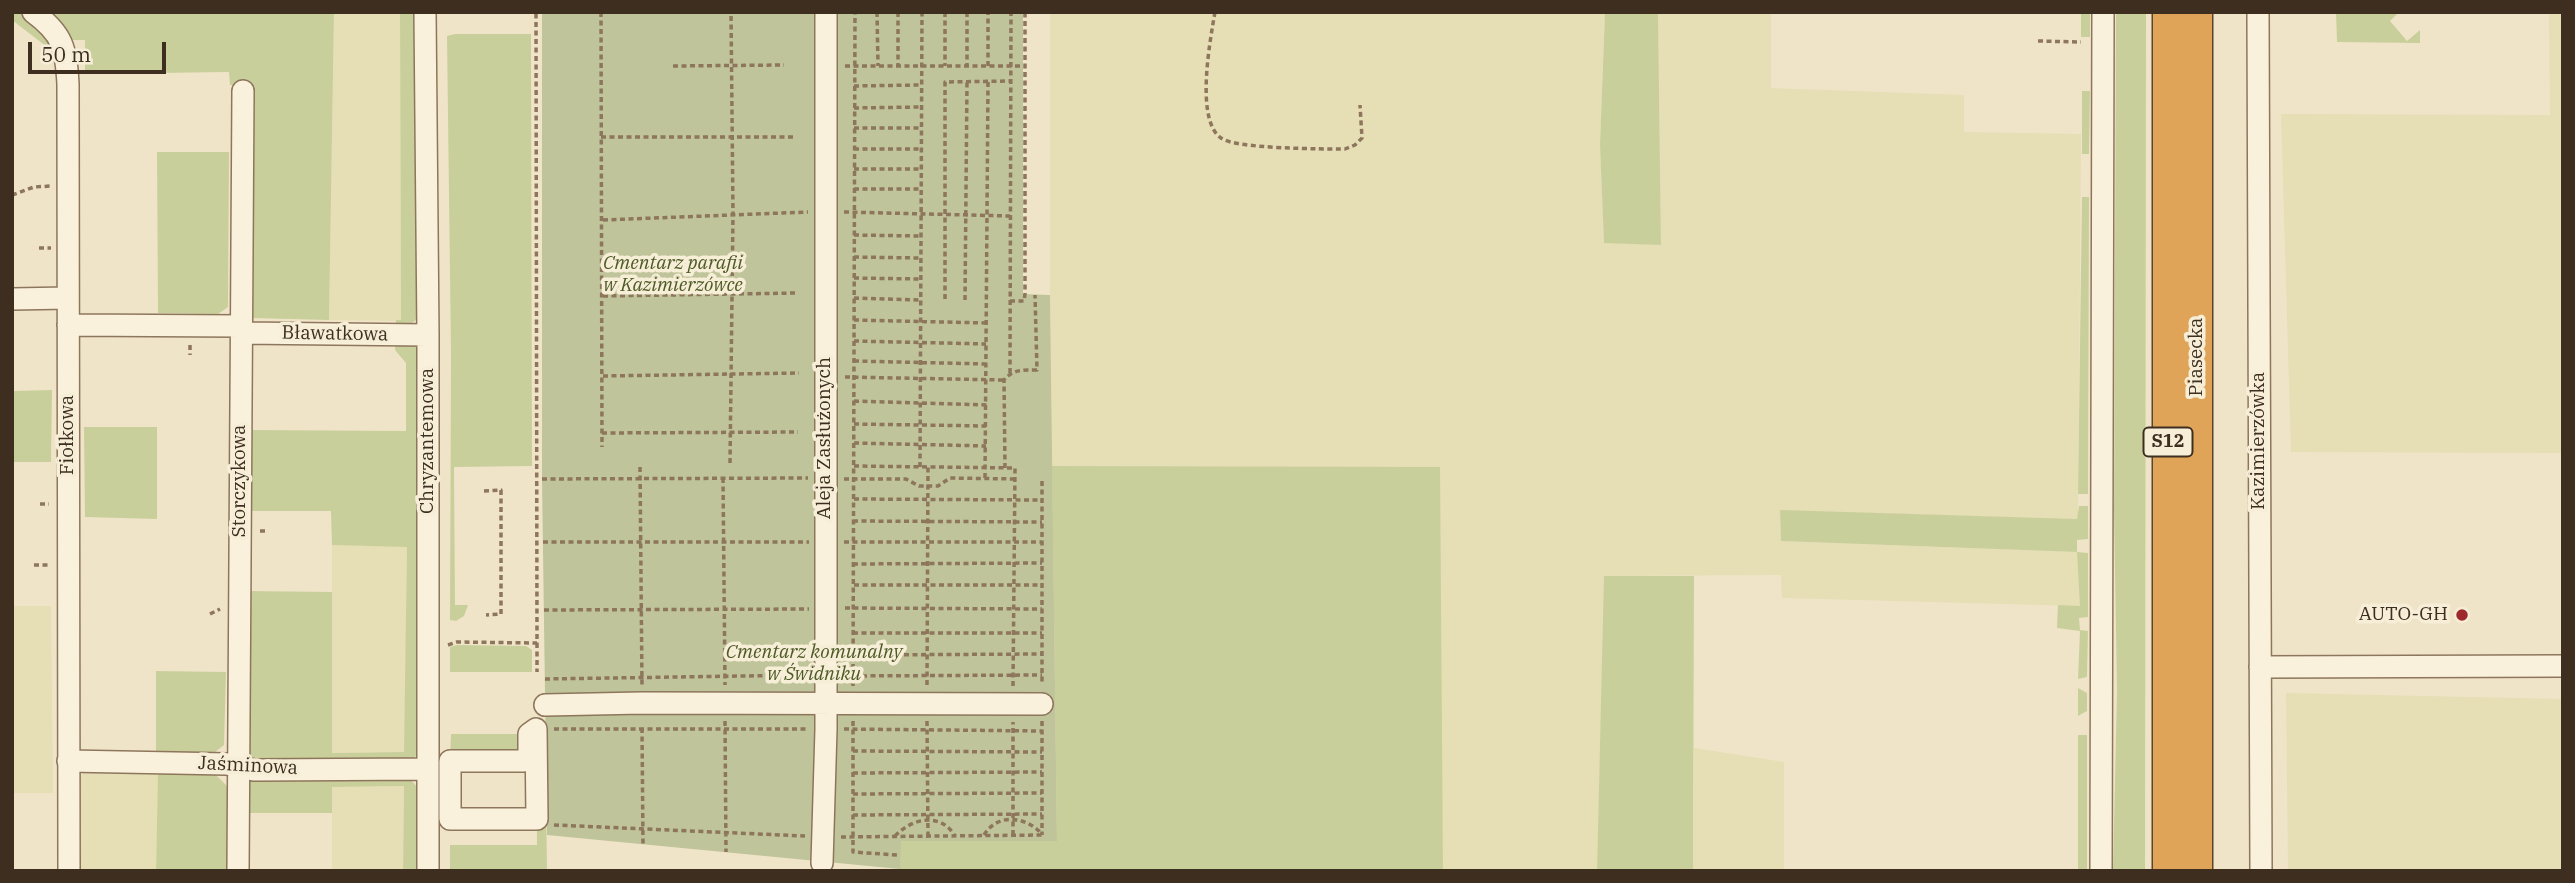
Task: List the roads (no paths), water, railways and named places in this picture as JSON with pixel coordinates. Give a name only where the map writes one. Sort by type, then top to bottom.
[{"type":"highway","name":"Piasecka","points":[[2168,12],[2168,871]]},
{"type":"highway","name":"Piasecka","points":[[2197,12],[2197,871]]},
{"type":"street","name":"Fiołkowa","points":[[33,12],[47,23],[65,47],[68,84],[69,871]]},
{"type":"street","name":"Chryzantemowa","points":[[425,12],[428,871]]},
{"type":"street","name":"Aleja Zasłużonych","points":[[822,863],[825,837],[826,729],[826,12]]},
{"type":"street","points":[[2101,871],[2103,12]]},
{"type":"street","name":"Kazimierzówka","points":[[2258,12],[2261,871]]},
{"type":"street","name":"Storczykowa","points":[[238,871],[243,91]]},
{"type":"street","points":[[12,299],[68,298]]},
{"type":"street","name":"Bławatkowa","points":[[68,324],[428,335]]},
{"type":"street","points":[[2260,667],[2563,666]]},
{"type":"street","points":[[545,705],[1042,704]]},
{"type":"street","points":[[536,729],[537,819],[450,819],[450,761],[524,761],[529,757],[529,734],[536,729]]},
{"type":"street","name":"Jaśminowa","points":[[68,761],[239,765],[254,770],[428,769]]},
{"type":"place","name":"AUTO-GH","points":[[2462,615]]},
{"type":"park label","name":"Cmentarz parafii w Kazimierzówce","points":[[673,275]]},
{"type":"park label","name":"Cmentarz komunalny w Świdniku","points":[[814,664]]}]
